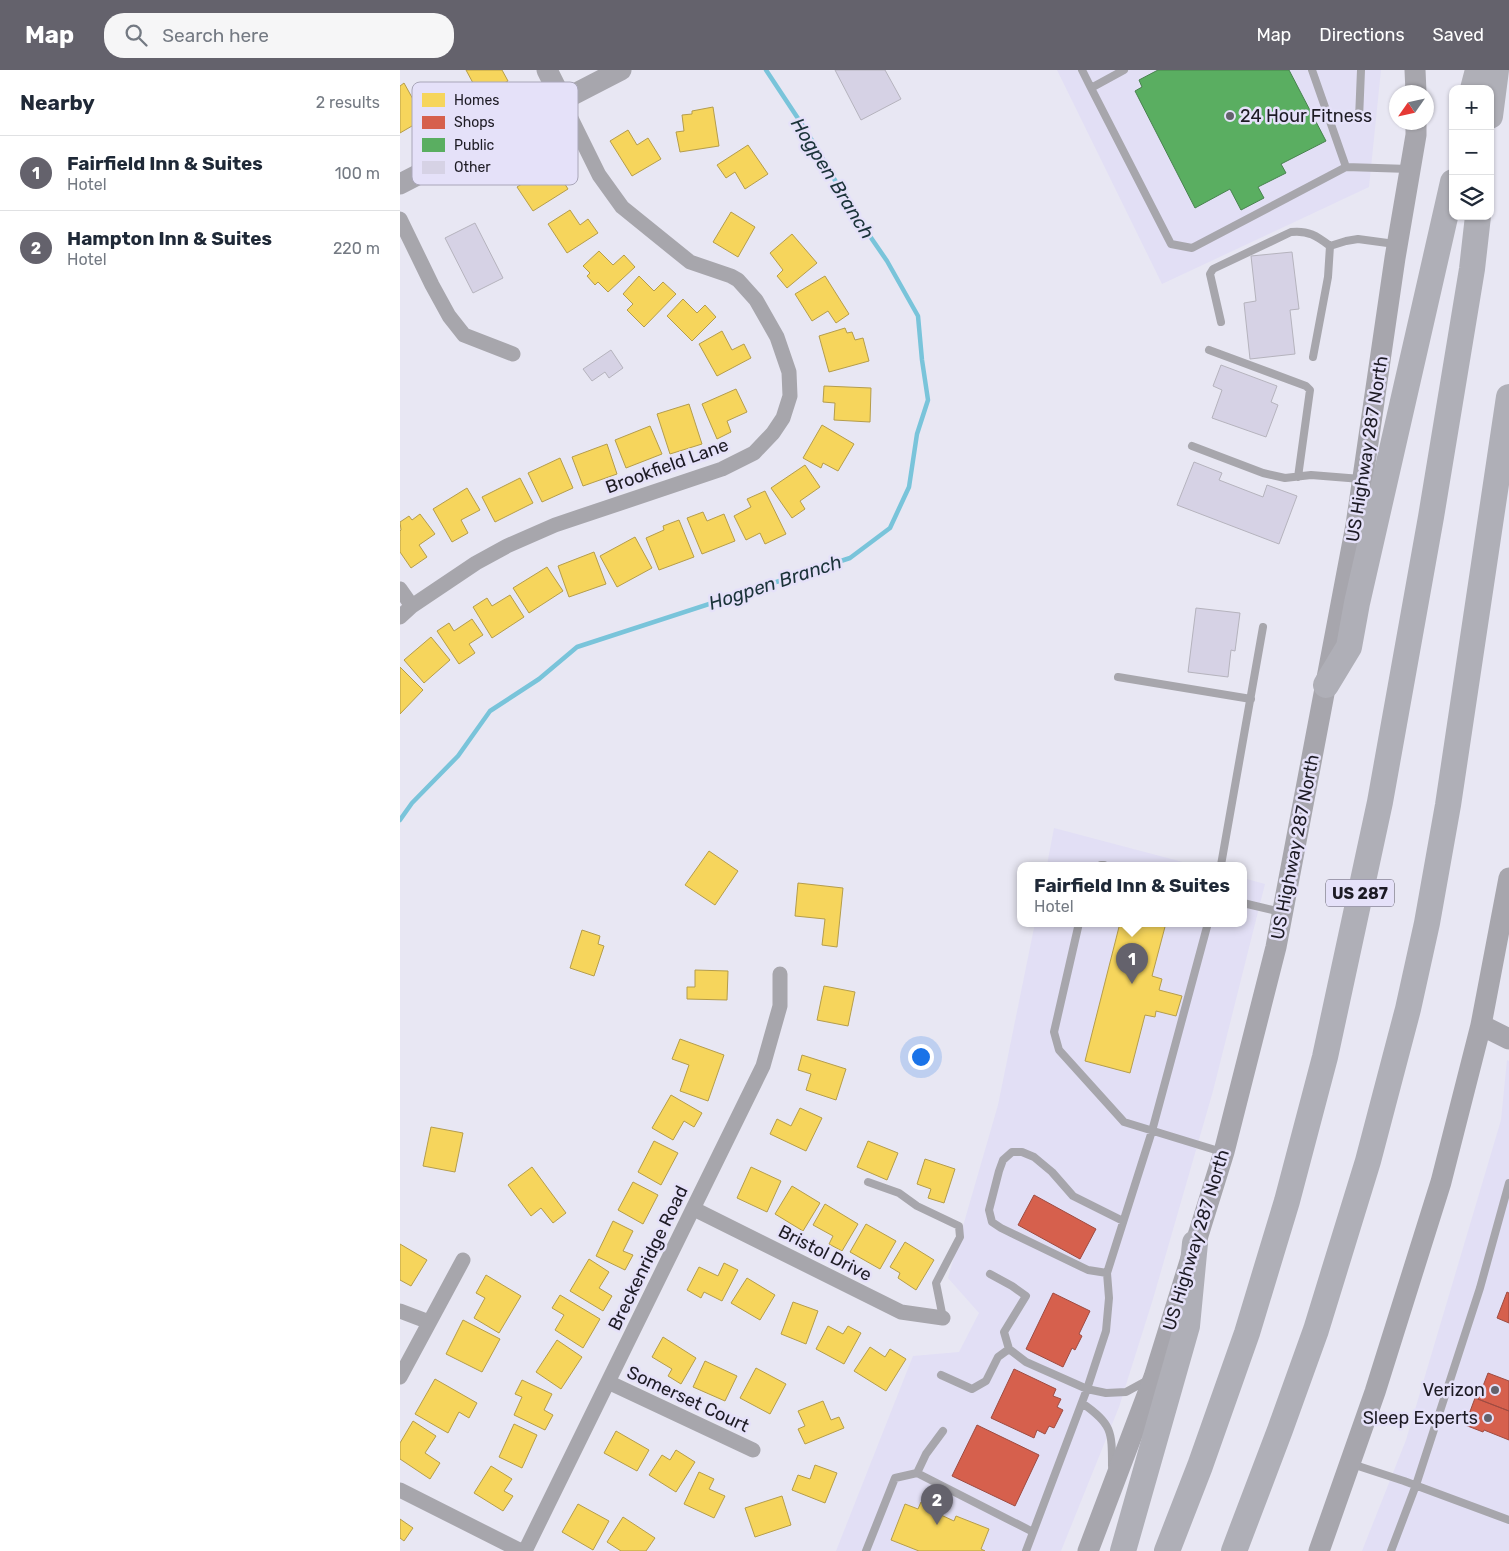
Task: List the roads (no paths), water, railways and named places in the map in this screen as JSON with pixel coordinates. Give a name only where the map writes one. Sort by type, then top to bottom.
[{"type":"highway","points":[[1474,85],[1478,70]]},
{"type":"highway","points":[[1494,85],[1496,70]]},
{"type":"highway","points":[[1326,686],[1349,647],[1449,200]]},
{"type":"highway","name":"US 287","points":[[1168,1551],[1247,1333],[1287,1201],[1325,1057],[1380,802],[1472,270],[1478,220]]},
{"type":"highway","points":[[1234,1551],[1316,1330],[1368,1160],[1408,1009],[1428,923],[1448,805],[1509,397]]},
{"type":"highway","points":[[1123,1551],[1187,1326],[1195,1243]]},
{"type":"main road","points":[[547,70],[553,82]]},
{"type":"main road","points":[[578,92],[621,70]]},
{"type":"main road","points":[[1416,70],[1416,85]]},
{"type":"main road","name":"US Highway 287 North","points":[[1088,1551],[1154,1377],[1224,1152],[1274,956],[1356,526],[1397,244],[1416,130]]},
{"type":"main road","points":[[400,184],[412,178]]},
{"type":"main road","points":[[1319,1551],[1375,1392],[1441,1182],[1481,1025],[1509,878]]},
{"type":"main road","points":[[1481,1025],[1509,1039]]},
{"type":"street","name":"Brookfield Lane","points":[[400,617],[412,606],[476,563],[507,546],[555,525],[722,469],[754,453],[773,433],[783,418],[790,396],[789,372],[777,337],[756,300],[738,280],[690,262],[622,207],[599,174],[578,132]]},
{"type":"street","points":[[400,219],[449,316],[464,335],[513,354]]},
{"type":"street","points":[[400,589],[412,606]]},
{"type":"street","name":"Breckenridge Road","points":[[523,1551],[694,1209],[763,1066],[780,1006],[780,974]]},
{"type":"street","name":"Bristol Drive","points":[[694,1209],[901,1312],[943,1318]]},
{"type":"street","points":[[400,1377],[463,1260]]},
{"type":"street","points":[[400,1311],[429,1322]]},
{"type":"street","name":"Somerset Court","points":[[608,1382],[753,1450]]},
{"type":"street","points":[[400,1490],[523,1551]]},
{"type":"lane","points":[[1082,70],[1171,244],[1192,248],[1346,167],[1410,169]]},
{"type":"lane","points":[[1091,88],[1124,70]]},
{"type":"lane","points":[[1312,70],[1346,167]]},
{"type":"lane","points":[[1359,119],[1360,70]]},
{"type":"lane","points":[[1221,322],[1210,274],[1213,269],[1291,232],[1300,231],[1318,236],[1330,246]]},
{"type":"lane","points":[[1330,246],[1346,240],[1358,239],[1397,244]]},
{"type":"lane","points":[[1313,357],[1328,277],[1330,246]]},
{"type":"lane","points":[[1209,350],[1306,386],[1310,390],[1298,477]]},
{"type":"lane","points":[[1192,446],[1263,474],[1285,478],[1311,475],[1363,479]]},
{"type":"lane","points":[[1222,862],[1264,627]]},
{"type":"lane","points":[[1118,677],[1250,699]]},
{"type":"lane","points":[[1247,904],[1283,912]]},
{"type":"lane","points":[[1078,927],[1054,1032],[1059,1050],[1124,1122],[1224,1152]]},
{"type":"lane","points":[[1026,1551],[1082,1403],[1106,1331],[1109,1298],[1107,1273],[1152,1131],[1207,927]]},
{"type":"lane","points":[[1107,1273],[1088,1270],[992,1222],[989,1210],[1002,1160],[1012,1152],[1022,1152],[1034,1157],[1052,1172],[1073,1196],[1123,1221]]},
{"type":"lane","points":[[868,1182],[899,1193],[917,1206],[959,1226],[960,1237],[936,1282],[943,1318]]},
{"type":"lane","points":[[1391,1551],[1416,1485],[1480,1288],[1509,1183]]},
{"type":"lane","points":[[990,1274],[1026,1296],[1004,1332],[1009,1349],[1026,1362],[1087,1389],[1106,1393],[1126,1392],[1154,1377]]},
{"type":"lane","points":[[941,1375],[972,1389],[986,1381],[998,1357],[1009,1349]]},
{"type":"lane","points":[[1082,1403],[1100,1416],[1111,1433],[1113,1485]]},
{"type":"lane","points":[[917,1473],[926,1454],[942,1431]]},
{"type":"lane","points":[[1350,1464],[1416,1485],[1509,1520]]},
{"type":"lane","points":[[866,1551],[895,1478],[917,1473],[1033,1532]]},
{"type":"waterway","name":"Hogpen Branch","points":[[400,820],[412,803],[458,756],[490,711],[539,679],[577,647],[850,558],[890,528],[909,487],[917,434],[928,400],[918,316],[887,261],[854,213],[807,132],[766,70]]},
{"type":"place","name":"24 Hour Fitness","points":[[1230,116]]},
{"type":"place","name":"Fairfield Inn & Suites","points":[[1132,984]]},
{"type":"place","name":"Verizon","points":[[1495,1390]]},
{"type":"place","name":"Sleep Experts","points":[[1488,1418]]},
{"type":"place","name":"Hampton Inn & Suites","points":[[937,1525]]}]
